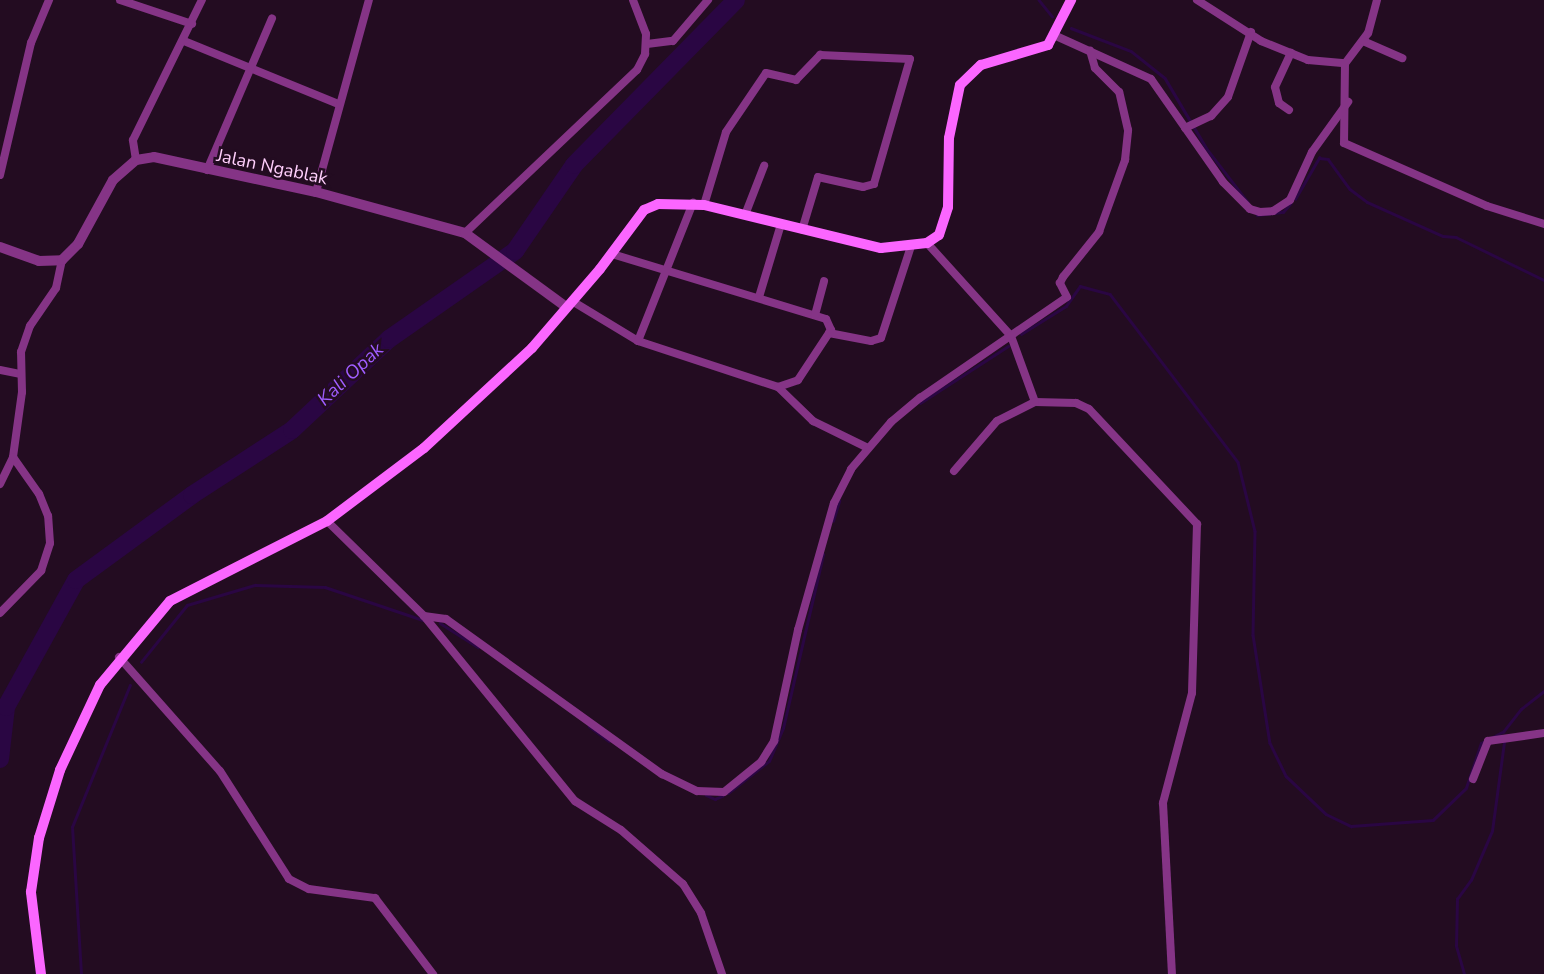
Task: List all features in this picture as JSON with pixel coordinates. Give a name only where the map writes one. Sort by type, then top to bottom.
[{"type":"main road","points":[[41,974],[31,912],[39,838],[68,747],[119,657],[170,601],[327,521],[415,455],[497,383],[612,254],[644,210],[658,204],[698,204],[881,248],[927,243],[945,225],[949,138],[960,85],[981,65],[1037,51],[1056,36],[1071,0]]},
{"type":"street","points":[[0,176],[32,43],[49,0]]},
{"type":"street","points":[[121,0],[192,24]]},
{"type":"street","points":[[0,484],[13,457],[21,352],[30,326],[56,288],[62,260],[78,244],[104,192],[136,160],[133,139],[184,41],[202,0]]},
{"type":"street","points":[[316,192],[338,104],[369,0]]},
{"type":"street","points":[[465,233],[637,70],[647,44],[633,0]]},
{"type":"street","points":[[647,44],[673,41],[708,0]]},
{"type":"street","points":[[1197,0],[1291,53],[1312,61],[1345,63]]},
{"type":"street","points":[[1377,0],[1363,41],[1345,63],[1348,102],[1341,137],[1348,147],[1487,206],[1544,224]]},
{"type":"street","points":[[207,170],[272,18]]},
{"type":"street","points":[[1187,127],[1199,122],[1228,97],[1251,32]]},
{"type":"street","points":[[1056,36],[1151,79],[1240,202],[1250,209],[1273,211],[1290,200],[1312,152],[1348,102]]},
{"type":"street","points":[[184,41],[338,104]]},
{"type":"street","points":[[1363,41],[1402,58]]},
{"type":"street","points":[[424,616],[446,619],[662,774],[697,791],[724,792],[772,749],[797,630],[834,503],[851,468],[920,398],[1067,298],[1060,283],[1099,232],[1125,160],[1128,130],[1119,92],[1095,68],[1090,51]]},
{"type":"street","points":[[1289,110],[1279,103],[1275,87],[1291,53]]},
{"type":"street","points":[[638,341],[664,269],[698,204],[723,138],[766,73],[796,80],[820,55],[910,60],[874,184],[863,187],[818,177],[802,230]]},
{"type":"street","name":"Jalan Ngablak","points":[[136,160],[165,158],[207,170],[316,192],[465,233],[527,280],[569,304]]},
{"type":"street","points":[[745,215],[764,166]]},
{"type":"street","points":[[759,297],[781,224]]},
{"type":"street","points":[[927,243],[1011,336],[1035,402]]},
{"type":"street","points":[[829,333],[871,341],[881,338],[911,246]]},
{"type":"street","points":[[0,247],[39,261],[62,260]]},
{"type":"street","points":[[612,254],[759,297],[829,322],[829,333],[798,380],[778,387]]},
{"type":"street","points":[[815,315],[824,281]]},
{"type":"street","points":[[569,304],[638,341],[778,387],[813,421],[868,448]]},
{"type":"street","points":[[0,370],[20,374]]},
{"type":"street","points":[[954,471],[997,421],[1035,402],[1063,401],[1089,409],[1196,524],[1192,693],[1163,803],[1172,974]]},
{"type":"street","points":[[0,613],[41,571],[50,544],[48,516],[39,494],[13,457]]},
{"type":"street","points":[[327,521],[424,616],[560,785],[683,884],[701,913],[722,974]]},
{"type":"street","points":[[119,657],[220,771],[289,879],[309,889],[375,898],[433,974]]},
{"type":"street","points":[[1473,779],[1488,741],[1544,733]]},
{"type":"waterway","name":"Kali Opak","points":[[0,759],[6,707],[76,580],[192,495],[292,430],[389,339],[515,251],[574,165],[736,0]]},
{"type":"waterway","points":[[1039,0],[1052,16]]},
{"type":"waterway","points":[[1071,28],[1131,51],[1165,78],[1207,149],[1248,202]]},
{"type":"waterway","points":[[1295,199],[1319,158],[1328,159],[1350,189],[1367,202],[1443,236],[1456,237],[1544,280]]},
{"type":"waterway","points":[[1257,215],[1283,212],[1290,204]]},
{"type":"waterway","points":[[1021,334],[1066,306],[1080,286],[1110,294],[1238,462],[1255,531],[1253,635],[1270,743],[1286,776],[1326,814],[1351,826],[1433,820],[1466,788],[1481,743],[1503,732],[1521,709],[1544,691]]},
{"type":"waterway","points":[[920,403],[1008,346]]},
{"type":"waterway","points":[[833,521],[839,501]]},
{"type":"waterway","points":[[728,793],[769,761],[783,728],[823,555]]},
{"type":"waterway","points":[[141,662],[187,605],[255,585],[325,587],[423,620]]},
{"type":"waterway","points":[[440,623],[478,647]]},
{"type":"waterway","points":[[81,974],[72,827],[130,685]]},
{"type":"waterway","points":[[589,726],[609,741]]},
{"type":"waterway","points":[[1464,974],[1456,946],[1457,899],[1471,880],[1492,831],[1504,742]]},
{"type":"waterway","points":[[706,795],[715,799],[722,796]]}]
